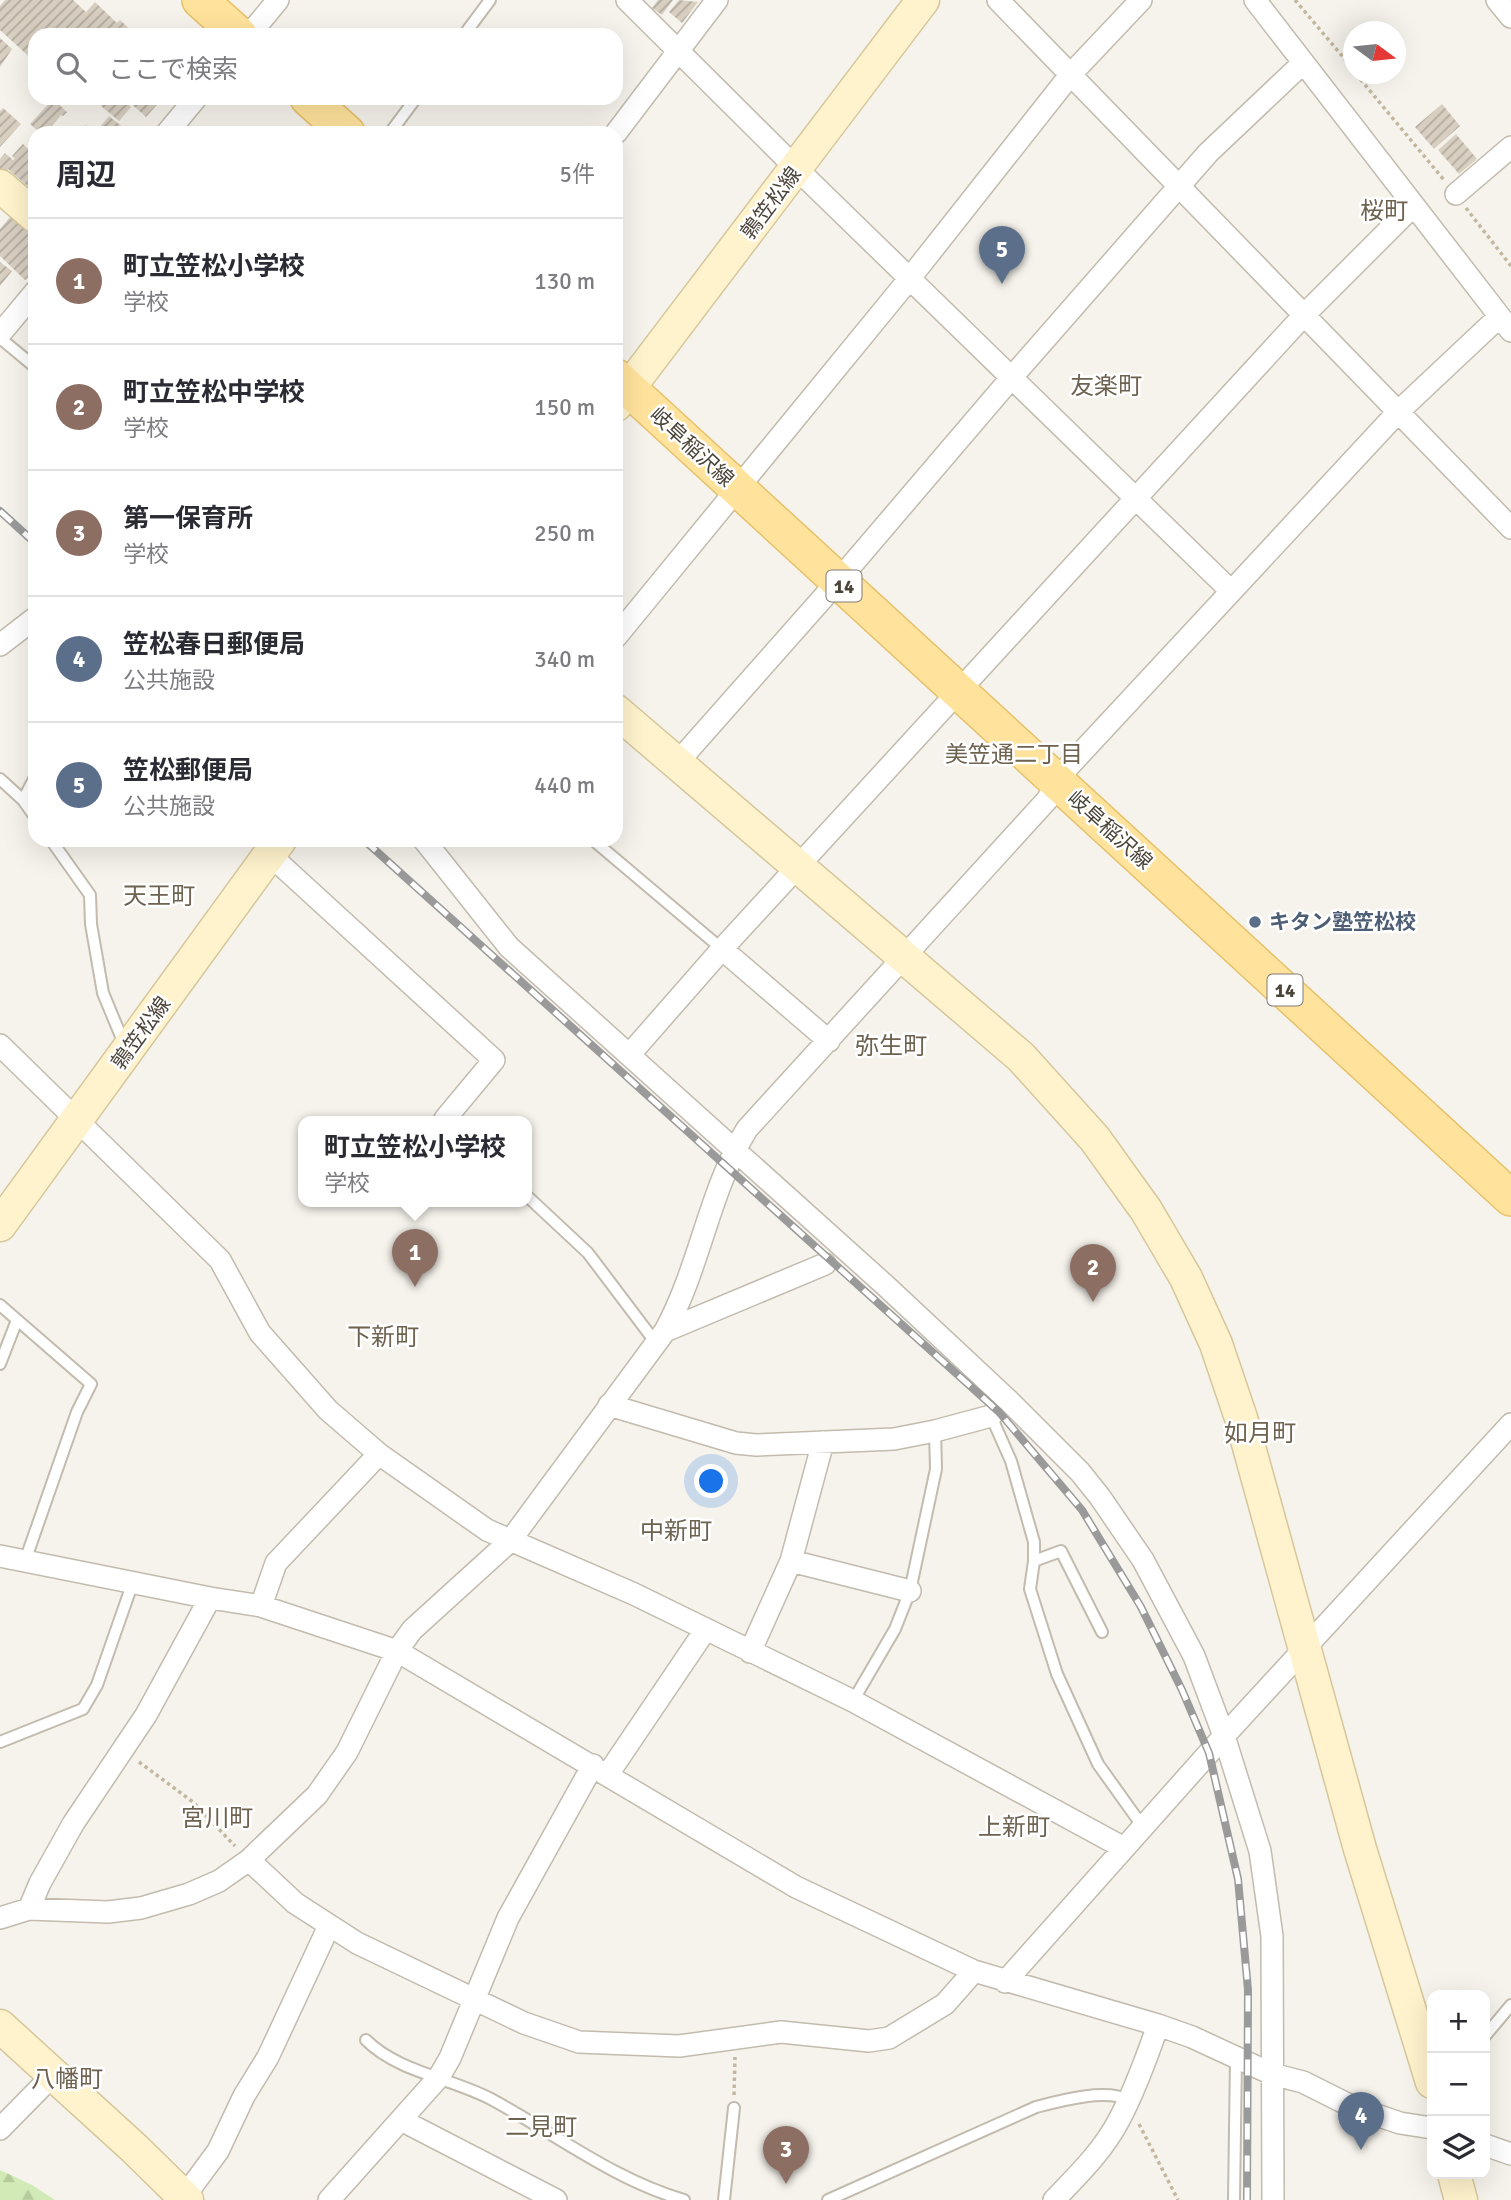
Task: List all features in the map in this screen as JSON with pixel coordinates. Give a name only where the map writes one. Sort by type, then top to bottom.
[{"type":"main road","points":[[200,0],[231,28]]},
{"type":"main road","points":[[316,105],[339,126]]},
{"type":"main road","name":"岐阜稲沢線","points":[[623,393],[738,489],[1511,1198]]},
{"type":"street","points":[[255,28],[278,0]]},
{"type":"street","points":[[627,0],[1231,591]]},
{"type":"street","points":[[621,126],[716,0]]},
{"type":"street","name":"鶉笠松線","points":[[623,386],[797,169],[923,0]]},
{"type":"street","points":[[998,0],[1511,528]]},
{"type":"street","points":[[623,629],[909,278],[1071,74],[1141,0]]},
{"type":"street","points":[[0,1918],[29,1909],[108,1912],[141,1908],[190,1894],[219,1881],[249,1860],[317,1795],[347,1752],[397,1651],[412,1630],[510,1541],[660,1337],[679,1305],[735,1149],[747,1129],[1047,800],[1068,767],[1399,411],[1505,324],[1255,0]]},
{"type":"street","points":[[1497,0],[1511,17]]},
{"type":"street","points":[[677,763],[1208,153],[1303,63]]},
{"type":"street","points":[[173,126],[190,105]]},
{"type":"street","points":[[1456,194],[1511,147]]},
{"type":"street","points":[[0,186],[28,210]]},
{"type":"street","points":[[629,1054],[722,949],[1305,314],[1413,206]]},
{"type":"street","points":[[0,336],[28,301]]},
{"type":"street","points":[[0,645],[28,626]]},
{"type":"street","points":[[623,717],[1021,1057],[1095,1139],[1146,1210],[1186,1278],[1216,1343],[1241,1418],[1360,1849],[1427,2066]]},
{"type":"street","name":"鶉笠松線","points":[[2,1218],[79,1119],[274,847]]},
{"type":"street","points":[[277,847],[494,1060],[449,1116]]},
{"type":"street","points":[[430,847],[509,947],[735,1149],[998,1391],[1080,1472],[1100,1496],[1143,1560],[1194,1656],[1224,1736],[1260,1851],[1272,1936],[1273,2200]]},
{"type":"street","points":[[722,949],[829,1041]]},
{"type":"street","points":[[0,1045],[79,1119],[220,1260],[260,1333],[328,1410],[379,1454],[487,1530],[634,1594],[853,1701],[1124,1848]]},
{"type":"street","points":[[660,1337],[825,1264]]},
{"type":"street","points":[[609,1405],[736,1443],[756,1446],[894,1438],[935,1431],[991,1416]]},
{"type":"street","points":[[1005,1982],[1224,1736],[1511,1424]]},
{"type":"street","points":[[750,1652],[791,1561],[823,1442]]},
{"type":"street","points":[[261,1606],[276,1563],[379,1454]]},
{"type":"street","points":[[0,1556],[261,1606],[397,1651],[796,1887],[974,1971],[1158,2025],[1192,2037],[1272,2074],[1303,2082],[1353,2107],[1400,2123],[1427,2127]]},
{"type":"street","points":[[791,1561],[910,1591]]},
{"type":"street","points":[[29,1909],[40,1883],[73,1824],[146,1715],[210,1598]]},
{"type":"street","points":[[329,2200],[439,2077],[450,2058],[508,1918],[601,1770],[706,1629]]},
{"type":"street","points":[[249,1860],[295,1903],[357,1943],[524,2023],[579,2042],[679,2046],[781,2032],[869,2041],[889,2038],[945,2004],[974,1971]]},
{"type":"street","points":[[0,2026],[186,2199],[218,2151],[244,2096],[268,2057],[329,1926]]},
{"type":"street","points":[[1054,2200],[1086,2167],[1118,2122],[1144,2066],[1158,2025]]},
{"type":"street","points":[[2,2123],[53,2075]]},
{"type":"street","points":[[401,2120],[556,2200]]},
{"type":"street","points":[[1490,2147],[1511,2154]]},
{"type":"street","points":[[1455,2179],[1461,2200]]},
{"type":"lane","points":[[469,28],[490,0]]},
{"type":"lane","points":[[395,126],[411,105]]},
{"type":"lane","points":[[0,336],[28,361]]},
{"type":"lane","points":[[0,779],[28,807]]},
{"type":"lane","points":[[23,800],[28,791]]},
{"type":"lane","points":[[56,847],[90,895],[91,924],[103,993],[128,1051]]},
{"type":"lane","points":[[601,847],[722,949]]},
{"type":"lane","points":[[532,1201],[588,1252],[660,1337]]},
{"type":"lane","points":[[0,1305],[91,1384],[77,1412],[24,1561]]},
{"type":"lane","points":[[0,1364],[17,1320]]},
{"type":"lane","points":[[991,1416],[1011,1461],[1034,1542],[1030,1589],[1057,1674],[1098,1764],[1143,1827]]},
{"type":"lane","points":[[853,1701],[895,1629],[910,1591],[936,1469],[935,1431]]},
{"type":"lane","points":[[1034,1561],[1061,1550],[1102,1632]]},
{"type":"lane","points":[[0,1742],[83,1709],[97,1685],[133,1582]]},
{"type":"lane","points":[[1490,2030],[1511,2005]]},
{"type":"lane","points":[[366,2040],[372,2047],[404,2064],[489,2098],[592,2158],[658,2192],[684,2200]]},
{"type":"lane","points":[[1234,2200],[1236,2058]]},
{"type":"lane","points":[[828,2200],[1036,2107],[1067,2098],[1120,2095],[1126,2104]]},
{"type":"lane","points":[[724,2200],[734,2108]]},
{"type":"path","points":[[1295,0],[1343,58]]},
{"type":"path","points":[[1365,84],[1456,194],[1511,266]]},
{"type":"path","points":[[123,1750],[193,1802],[249,1860]]},
{"type":"path","points":[[734,2108],[736,2038]]},
{"type":"path","points":[[1126,2104],[1178,2200]]},
{"type":"green space","points":[[0,2170],[32,2185],[55,2200],[0,2200]]},
{"type":"building","points":[[5,0],[73,0],[86,12],[95,2],[117,23],[120,20],[129,28],[28,28],[28,56],[0,30],[0,6]]},
{"type":"building","points":[[658,0],[673,0],[662,15],[652,8]]},
{"type":"building","points":[[679,0],[698,2],[682,23],[669,12]]},
{"type":"building","points":[[0,38],[12,49],[0,67]]},
{"type":"building","points":[[1442,104],[1460,126],[1434,149],[1415,127]]},
{"type":"building","points":[[47,105],[59,105],[67,112],[52,126],[30,124]]},
{"type":"building","points":[[129,105],[131,107],[119,121],[101,106]]},
{"type":"building","points":[[133,105],[157,105],[146,117]]},
{"type":"building","points":[[3,108],[21,124],[0,147],[0,111]]},
{"type":"building","points":[[109,116],[121,126],[101,126]]},
{"type":"building","points":[[1456,134],[1477,159],[1459,174],[1438,150]]},
{"type":"building","points":[[23,144],[28,149],[28,186],[8,169],[3,175],[0,172],[0,159],[5,153],[15,159],[12,156]]},
{"type":"building","points":[[11,216],[28,232],[28,277],[25,280],[0,256],[0,229]]},
{"type":"building","points":[[0,262],[12,271],[0,286]]},
{"type":"railway","points":[[0,511],[28,537]]},
{"type":"railway","points":[[372,847],[999,1412],[1082,1510],[1141,1607],[1182,1690],[1209,1753],[1238,1879],[1248,1990],[1247,2200]]},
{"type":"place","name":"笠松郵便局","points":[[1002,284]]},
{"type":"place","name":"キタン塾笠松校","points":[[1255,922]]},
{"type":"place","name":"町立笠松小学校","points":[[415,1287]]},
{"type":"place","name":"町立笠松中学校","points":[[1093,1302]]},
{"type":"place","name":"笠松春日郵便局","points":[[1361,2150]]},
{"type":"place","name":"第一保育所","points":[[786,2184]]},
{"type":"district","name":"桜町","points":[[1384,211]]},
{"type":"district","name":"友楽町","points":[[1106,386]]},
{"type":"district","name":"美笠通二丁目","points":[[1014,754]]},
{"type":"district","name":"天王町","points":[[159,896]]},
{"type":"district","name":"弥生町","points":[[891,1046]]},
{"type":"district","name":"下新町","points":[[383,1337]]},
{"type":"district","name":"如月町","points":[[1260,1433]]},
{"type":"district","name":"中新町","points":[[676,1531]]},
{"type":"district","name":"宮川町","points":[[217,1818]]},
{"type":"district","name":"上新町","points":[[1014,1827]]},
{"type":"district","name":"八幡町","points":[[67,2079]]},
{"type":"district","name":"二見町","points":[[541,2127]]}]
